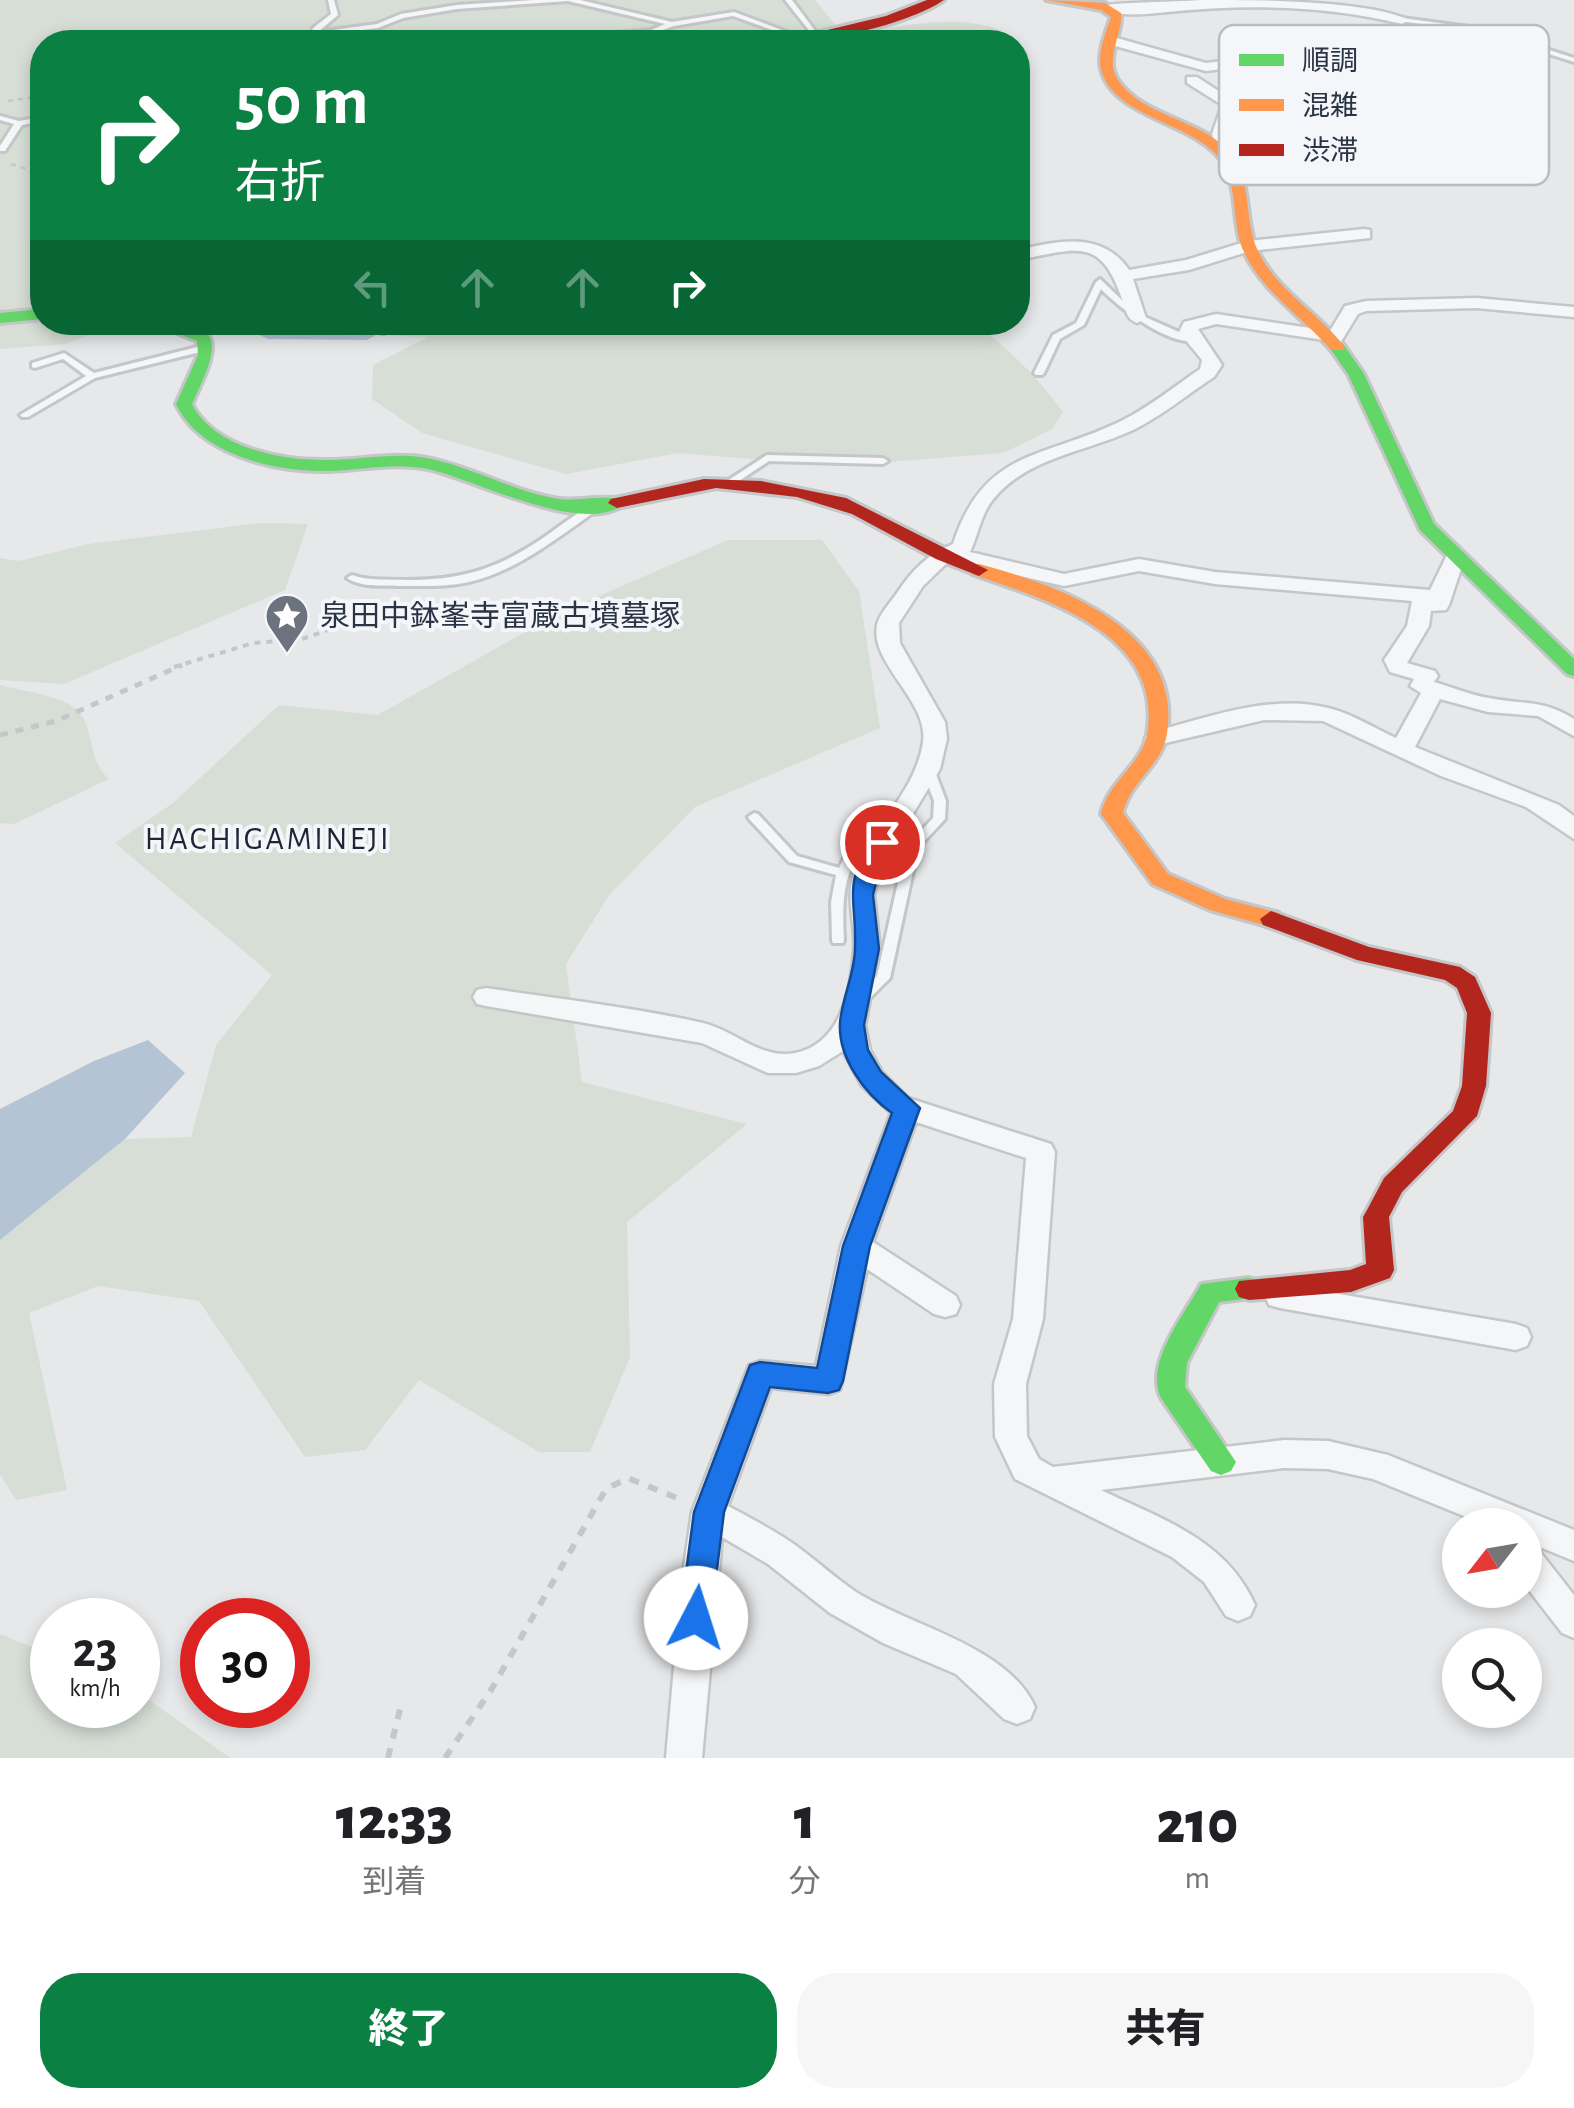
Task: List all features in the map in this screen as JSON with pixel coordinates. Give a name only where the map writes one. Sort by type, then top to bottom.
[{"type":"street","points":[[843,30],[890,19],[938,0]]},
{"type":"street","points":[[1052,0],[1155,10],[1234,1],[1366,11],[1402,20]]},
{"type":"street","points":[[1104,3],[1117,16],[1106,65],[1110,78],[1123,93],[1219,150]]},
{"type":"street","points":[[1113,41],[1180,62],[1219,66]]},
{"type":"street","points":[[1180,62],[1184,75],[1219,97]]},
{"type":"street","points":[[1192,80],[1219,88]]},
{"type":"street","points":[[1235,185],[1248,246],[1290,302],[1330,338],[1356,374],[1426,526],[1574,670]]},
{"type":"street","points":[[1122,276],[1189,265],[1248,246],[1364,234]]},
{"type":"street","points":[[1030,253],[1074,243],[1104,254],[1122,276],[1137,318]]},
{"type":"street","points":[[1330,338],[1351,310],[1366,306],[1476,303],[1574,312]]},
{"type":"street","points":[[0,318],[30,315]]},
{"type":"street","points":[[1238,1605],[1216,1571],[1184,1546],[1026,1469],[1011,1437],[1010,1384],[1028,1319],[1042,1152],[898,1105],[872,1079],[856,1050],[854,1014],[867,949],[861,895],[868,866],[928,768],[936,739],[934,722],[889,644],[888,623],[915,582],[946,555],[962,548],[979,506],[1002,477],[1023,462],[1128,425],[1206,374],[1213,365],[1211,358],[1193,340],[1188,332],[1190,326],[1216,319],[1330,338]]},
{"type":"street","points":[[199,335],[205,340],[205,348],[184,404],[196,426],[234,448],[310,465],[408,461],[434,464],[528,500],[556,506],[592,508],[684,488],[729,483],[838,501],[946,555],[1077,604],[1141,654],[1157,680],[1157,738],[1113,801],[1112,814],[1160,879],[1218,905],[1366,954],[1452,972],[1467,983],[1479,1014],[1474,1086],[1464,1116],[1393,1185],[1376,1217],[1380,1270],[1351,1281],[1212,1292],[1173,1362],[1172,1389],[1221,1462]]},
{"type":"street","points":[[946,555],[1064,580],[1139,565],[1215,578],[1438,597]]},
{"type":"street","points":[[1455,557],[1438,605],[1421,603],[1418,626],[1394,660],[1398,666],[1427,676],[1421,686],[1488,705],[1544,710],[1574,729]]},
{"type":"street","points":[[1402,749],[1434,690]]},
{"type":"street","points":[[1157,738],[1267,713],[1312,712],[1517,795],[1572,823]]},
{"type":"street","points":[[486,997],[704,1033],[731,1041],[755,1058],[779,1064],[810,1059],[835,1048],[854,1014]]},
{"type":"street","points":[[684,1758],[698,1586],[709,1512],[760,1374],[828,1381],[856,1246],[907,1108]]},
{"type":"street","points":[[856,1246],[944,1305]]},
{"type":"street","points":[[1241,1290],[1516,1337]]},
{"type":"street","points":[[1049,1482],[1284,1454],[1328,1455],[1376,1465],[1471,1508]]},
{"type":"street","points":[[709,1512],[780,1554],[842,1602],[895,1632],[968,1662],[1017,1707]]},
{"type":"street","points":[[1542,1533],[1574,1546]]},
{"type":"street","points":[[1542,1581],[1574,1622]]},
{"type":"lane","points":[[315,30],[335,15],[331,0]]},
{"type":"lane","points":[[356,30],[406,14],[568,0],[588,1],[672,24]]},
{"type":"lane","points":[[788,0],[798,30]]},
{"type":"lane","points":[[657,30],[734,14],[775,30]]},
{"type":"lane","points":[[1402,20],[1443,25]]},
{"type":"lane","points":[[1549,52],[1574,60]]},
{"type":"lane","points":[[0,118],[30,122]]},
{"type":"lane","points":[[2,149],[20,123]]},
{"type":"lane","points":[[1039,373],[1056,337],[1080,324],[1100,282],[1120,307],[1137,318],[1193,340]]},
{"type":"lane","points":[[25,415],[92,376],[205,348]]},
{"type":"lane","points":[[35,364],[64,356],[92,376]]},
{"type":"lane","points":[[729,483],[752,467],[779,457],[883,461]]},
{"type":"lane","points":[[352,578],[451,582],[482,574],[519,558],[592,508]]},
{"type":"lane","points":[[854,1014],[883,978],[912,847],[939,819],[940,801],[928,768]]},
{"type":"lane","points":[[754,816],[793,858],[840,872]]},
{"type":"lane","points":[[838,940],[835,908],[840,872],[874,827],[895,818]]},
{"type":"path","points":[[0,104],[30,98]]},
{"type":"path","points":[[11,164],[30,170]]},
{"type":"path","points":[[0,735],[78,712],[185,664],[253,642],[302,639],[331,629],[398,582]]},
{"type":"path","points":[[295,646],[302,639]]},
{"type":"path","points":[[445,1758],[491,1690],[606,1488],[628,1478],[709,1512]]},
{"type":"path","points":[[388,1758],[400,1710]]},
{"type":"shaded area","points":[[0,0],[815,0],[839,30],[30,30],[30,335],[88,335],[66,344],[0,349]]},
{"type":"shaded area","points":[[943,22],[996,30],[880,30]]},
{"type":"shaded area","points":[[382,335],[989,335],[1022,364],[1063,412],[1052,429],[1003,453],[835,466],[678,453],[566,474],[422,433],[372,399],[373,365],[428,337]]},
{"type":"shaded area","points":[[260,523],[308,524],[285,590],[64,684],[0,680],[0,558],[19,561],[88,544]]},
{"type":"shaded area","points":[[728,540],[822,540],[859,591],[880,728],[695,807],[610,894],[566,964],[582,1082],[747,1124],[627,1222],[630,1357],[590,1452],[539,1452],[419,1380],[365,1450],[305,1457],[199,1301],[98,1286],[29,1313],[67,1490],[16,1500],[0,1474],[0,1240],[125,1139],[191,1137],[216,1045],[272,975],[115,843],[173,803],[279,705],[378,715],[555,615]]},
{"type":"shaded area","points":[[0,685],[50,697],[76,709],[86,725],[97,762],[109,779],[14,824],[0,823]]},
{"type":"shaded area","points":[[0,1634],[30,1646],[30,1728],[160,1728],[160,1708],[180,1722],[180,1728],[188,1728],[230,1758],[0,1758]]},
{"type":"water","points":[[259,335],[376,335],[367,340],[268,339]]},
{"type":"water","points":[[148,1040],[185,1073],[125,1139],[0,1240],[0,1109],[94,1061]]},
{"type":"traffic: fast","points":[[0,318],[30,315]]},
{"type":"traffic: fast","points":[[199,335],[205,340],[206,355],[184,404],[195,424],[217,440],[265,457],[309,465],[417,461],[457,471],[522,496],[566,506],[617,503]]},
{"type":"traffic: fast","points":[[1337,347],[1356,374],[1426,526],[1574,670]]},
{"type":"traffic: fast","points":[[1221,1462],[1171,1389],[1173,1362],[1211,1292],[1249,1289]]},
{"type":"traffic: slow","points":[[1052,0],[1105,7],[1117,16],[1107,63],[1113,82],[1141,105],[1219,150]]},
{"type":"traffic: slow","points":[[1237,185],[1244,232],[1253,256],[1274,284],[1337,347]]},
{"type":"traffic: slow","points":[[979,570],[1074,606],[1130,643],[1148,668],[1158,699],[1157,735],[1148,755],[1119,792],[1112,814],[1160,879],[1218,905],[1271,919]]},
{"type":"traffic: jam","points":[[839,30],[890,19],[938,0]]},
{"type":"traffic: jam","points":[[617,503],[716,483],[797,492],[840,502],[979,570]]},
{"type":"traffic: jam","points":[[1249,1289],[1351,1281],[1380,1270],[1376,1217],[1393,1185],[1464,1116],[1474,1086],[1479,1013],[1467,983],[1452,973],[1365,954],[1271,919]]},
{"type":"place","name":"泉田中鉢峯寺富蔵古墳墓塚","points":[[287,654]]},
{"type":"district","name":"HACHIGAMINEJI","points":[[268,838]]},
{"type":"route","points":[[696,1618],[709,1512],[760,1374],[828,1381],[856,1246],[907,1108],[898,1105],[872,1079],[856,1050],[852,1025],[867,949],[861,895],[868,866],[882,842]]}]
